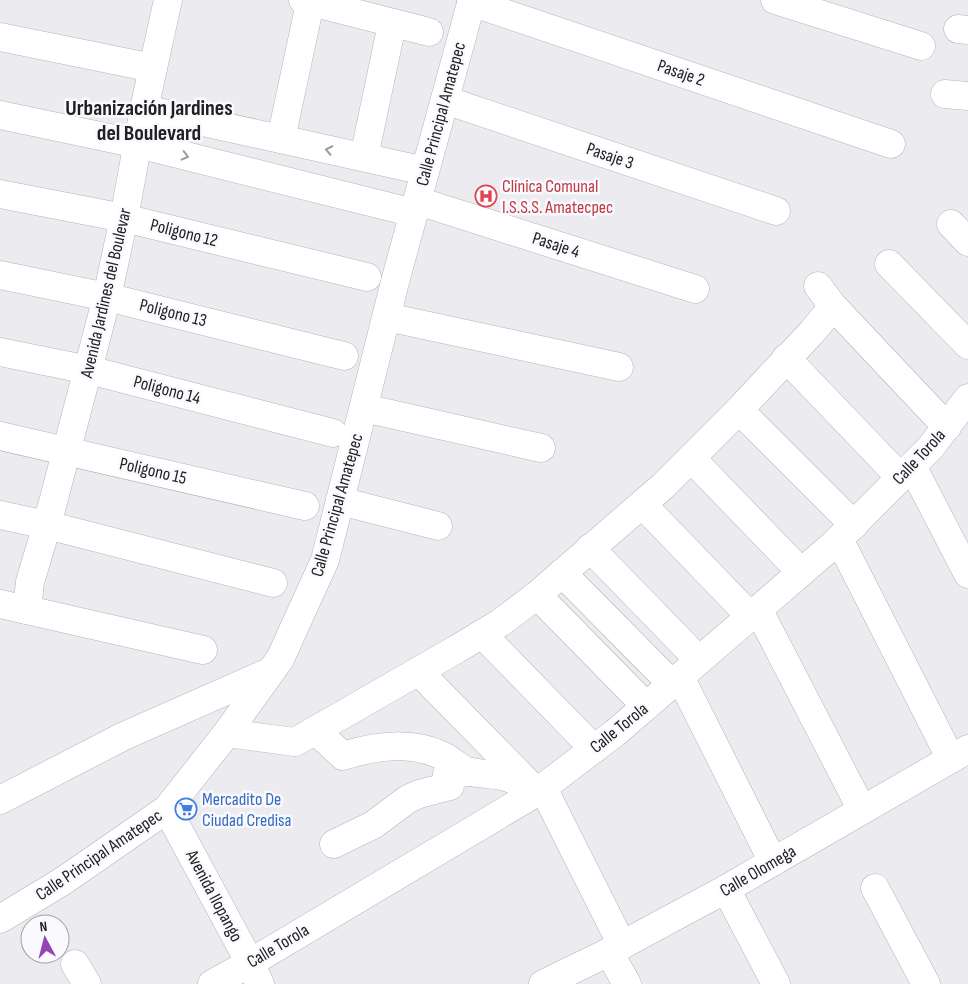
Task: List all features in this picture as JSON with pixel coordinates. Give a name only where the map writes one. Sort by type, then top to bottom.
[{"type":"street","name":"Avenida Jardines del Boulevar","points":[[27,610],[30,582],[48,525],[107,297],[144,109],[168,0]]},
{"type":"street","points":[[775,0],[921,46]]},
{"type":"street","name":"Calle Principal Amatepec","points":[[0,919],[63,881],[167,809],[280,659],[325,560],[425,171],[471,1]]},
{"type":"street","name":"Pasaje 2","points":[[471,1],[891,144]]},
{"type":"street","points":[[281,139],[306,4],[429,32]]},
{"type":"street","points":[[364,157],[390,34]]},
{"type":"street","points":[[0,37],[153,68]]},
{"type":"street","name":"Pasaje 3","points":[[445,100],[776,212]]},
{"type":"street","points":[[144,109],[425,171]]},
{"type":"street","name":"Pasaje 4","points":[[0,114],[416,207],[695,289]]},
{"type":"street","name":"Poligono 12","points":[[0,194],[124,218],[367,277]]},
{"type":"street","points":[[889,264],[968,346]]},
{"type":"street","name":"Poligono 13","points":[[0,275],[107,297],[344,356]]},
{"type":"street","points":[[226,733],[295,742],[500,623],[537,595],[663,486],[739,410],[827,314],[825,295],[947,427]]},
{"type":"street","points":[[387,317],[619,367]]},
{"type":"street","name":"Poligono 14","points":[[0,352],[89,370],[333,433]]},
{"type":"street","points":[[786,358],[906,471],[968,574]]},
{"type":"street","name":"Calle Torola","points":[[212,984],[255,974],[540,790],[594,749],[684,674],[847,532],[931,447],[968,398]]},
{"type":"street","points":[[364,408],[541,448]]},
{"type":"street","points":[[739,410],[847,532],[959,754]]},
{"type":"street","name":"Poligono 15","points":[[0,436],[305,506]]},
{"type":"street","points":[[691,458],[801,572]]},
{"type":"street","points":[[340,501],[438,526]]},
{"type":"street","points":[[642,504],[754,613],[862,810]]},
{"type":"street","points":[[0,515],[48,525],[273,583]]},
{"type":"street","points":[[590,548],[684,674],[773,862]]},
{"type":"street","points":[[562,573],[684,674]]},
{"type":"street","points":[[537,595],[646,706]]},
{"type":"street","points":[[0,604],[203,650]]},
{"type":"street","points":[[482,634],[594,749]]},
{"type":"street","points":[[0,800],[124,736],[271,671]]},
{"type":"street","points":[[418,671],[540,790],[615,948],[626,984]]},
{"type":"street","points":[[315,730],[343,756],[383,747],[415,748],[440,754],[454,762],[461,769],[469,772],[508,778],[540,790]]},
{"type":"street","name":"Calle Olomega","points":[[543,984],[726,890],[959,754]]},
{"type":"street","points":[[334,844],[373,824],[408,799],[419,794],[450,786],[447,774],[469,772]]},
{"type":"street","name":"Avenida Ilopango","points":[[167,809],[255,974]]},
{"type":"street","points":[[875,888],[926,984]]},
{"type":"street","points":[[726,890],[776,984]]},
{"type":"place","name":"Clínica Comunal I.S.S.S. Amatecpec","points":[[486,196]]},
{"type":"place","name":"Mercadito De Ciudad Credisa","points":[[186,809]]},
{"type":"district","name":"Urbanización Jardines del Boulevard","points":[[149,120]]}]
